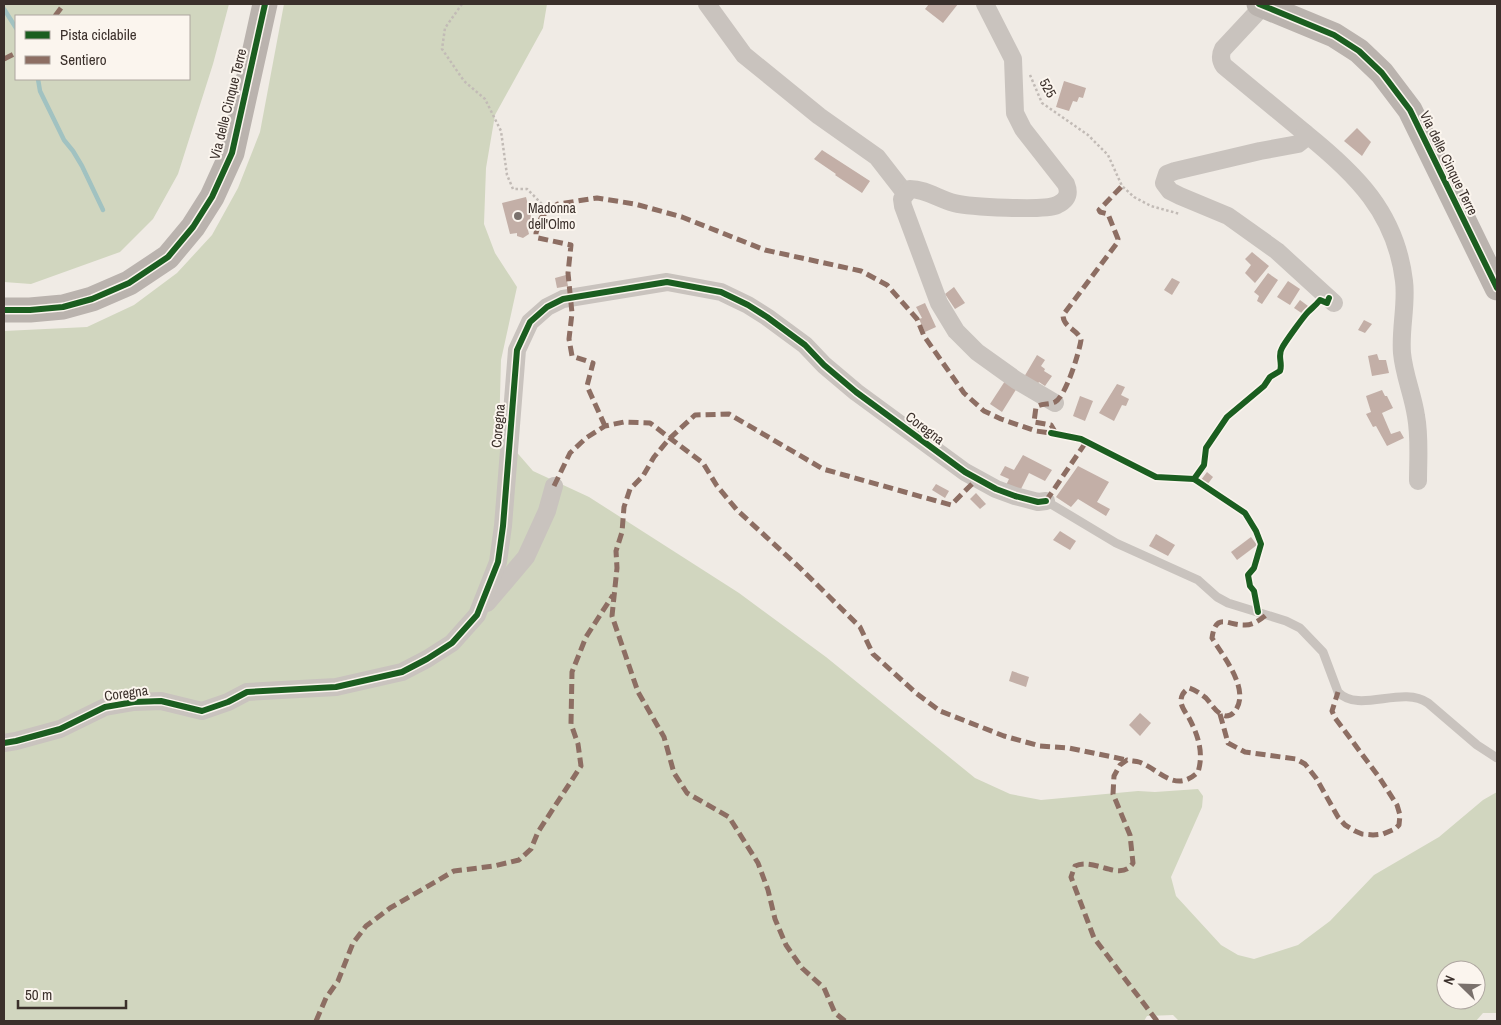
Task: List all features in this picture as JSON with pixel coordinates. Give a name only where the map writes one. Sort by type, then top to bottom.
[{"type":"main road","name":"Via delle Cinque Terre","points":[[4,310],[63,307],[92,299],[128,283],[168,257],[193,227],[212,197],[232,152],[265,4]]},
{"type":"main road","name":"Via delle Cinque Terre","points":[[1261,5],[1334,35],[1359,51],[1382,73],[1410,110],[1497,288]]},
{"type":"street","points":[[707,4],[744,55],[819,116],[877,156],[905,193]]},
{"type":"street","points":[[985,4],[1014,59],[1015,113],[1023,129],[1066,184],[1069,191],[1068,197],[1064,202],[1052,207],[1000,208],[954,203],[917,189],[910,189],[902,199],[903,206],[939,303],[956,331],[977,352],[1016,380],[1055,403]]},
{"type":"street","points":[[1261,5],[1223,48],[1221,54],[1222,62],[1224,66],[1337,158],[1360,182],[1384,215],[1396,241],[1404,282],[1402,353],[1416,416],[1418,481]]},
{"type":"street","points":[[1306,133],[1303,140],[1298,144],[1175,171],[1167,174],[1164,183],[1170,191],[1228,216],[1277,252],[1334,303]]},
{"type":"street","name":"Coregna","points":[[4,743],[16,742],[60,728],[105,707],[134,702],[161,701],[202,711],[228,702],[246,692],[336,687],[402,672],[452,643],[477,615],[498,562],[504,526],[518,350],[530,322],[548,307],[563,299],[667,282],[721,292],[767,317],[805,345],[824,365],[856,392],[966,472],[996,489],[1015,496],[1038,502],[1046,501]]},
{"type":"street","points":[[477,615],[526,557],[547,512],[554,486]]},
{"type":"lane","points":[[1046,501],[1116,543],[1198,580],[1217,597],[1228,603],[1286,621],[1300,628],[1323,652],[1338,692],[1342,696],[1361,701],[1409,697],[1420,699],[1477,746],[1497,758]]},
{"type":"path","points":[[462,4],[445,28],[442,49],[464,80],[484,99],[501,131],[506,175],[512,190],[527,190],[548,210]]},
{"type":"green space","points":[[4,4],[229,4],[213,64],[178,174],[153,219],[120,252],[31,284],[4,282]]},
{"type":"green space","points":[[284,4],[547,4],[543,28],[495,115],[486,168],[484,224],[495,253],[517,287],[501,360],[499,432],[533,471],[589,497],[739,593],[826,657],[975,778],[1010,794],[1041,800],[1138,791],[1155,792],[1198,789],[1203,796],[1202,807],[1171,877],[1176,896],[1221,945],[1238,955],[1254,959],[1298,945],[1330,921],[1374,875],[1439,837],[1483,800],[1497,792],[1497,1013],[1483,1013],[1476,1021],[1179,1021],[1173,1015],[1147,1016],[1144,1021],[4,1021],[4,331],[87,327],[134,305],[177,273],[212,235],[238,188],[260,132]]},
{"type":"building","points":[[929,4],[958,4],[943,23],[925,9]]},
{"type":"building","points":[[1064,81],[1086,88],[1083,98],[1079,97],[1077,102],[1073,101],[1069,111],[1056,107]]},
{"type":"building","points":[[1357,128],[1371,142],[1362,156],[1344,141]]},
{"type":"building","points":[[822,150],[870,181],[862,193],[814,159]]},
{"type":"building","name":"Madonna dell'Olmo","points":[[526,197],[534,228],[528,230],[529,234],[523,238],[517,236],[517,233],[510,234],[502,203]]},
{"type":"building","points":[[1252,252],[1269,266],[1255,283],[1245,273],[1251,265],[1245,259]]},
{"type":"building","points":[[1268,273],[1278,280],[1262,304],[1257,301],[1259,296],[1254,292]]},
{"type":"building","points":[[566,275],[568,286],[557,288],[555,278]]},
{"type":"building","points":[[1172,278],[1180,282],[1172,295],[1164,290]]},
{"type":"building","points":[[1288,281],[1300,289],[1290,305],[1277,297]]},
{"type":"building","points":[[954,287],[965,303],[955,309],[945,294]]},
{"type":"building","points":[[1300,300],[1308,306],[1303,314],[1294,308]]},
{"type":"building","points":[[925,303],[936,327],[925,332],[919,319],[922,318],[916,307]]},
{"type":"building","points":[[1364,320],[1372,324],[1365,333],[1358,330]]},
{"type":"building","points":[[1377,354],[1379,360],[1386,360],[1389,373],[1372,376],[1368,356]]},
{"type":"building","points":[[1037,355],[1045,360],[1041,366],[1045,369],[1044,371],[1052,376],[1045,386],[1039,382],[1037,385],[1024,377]]},
{"type":"building","points":[[1005,381],[1017,388],[1002,412],[990,404]]},
{"type":"building","points":[[1117,384],[1125,387],[1121,395],[1129,399],[1126,406],[1122,405],[1114,421],[1099,413]]},
{"type":"building","points":[[1382,390],[1393,408],[1382,413],[1391,434],[1400,431],[1404,438],[1387,446],[1376,426],[1373,427],[1366,414],[1371,412],[1366,396]]},
{"type":"building","points":[[1080,396],[1093,401],[1085,421],[1073,416]]},
{"type":"building","points":[[1023,455],[1052,470],[1045,481],[1029,473],[1020,491],[1006,485],[1009,479],[1000,475],[1005,466],[1014,470]]},
{"type":"building","points":[[1078,466],[1109,482],[1097,502],[1110,509],[1106,516],[1078,499],[1071,507],[1056,497]]},
{"type":"building","points":[[1207,472],[1213,477],[1207,485],[1201,480]]},
{"type":"building","points":[[936,484],[949,491],[945,498],[932,490]]},
{"type":"building","points":[[976,493],[986,504],[980,509],[970,499]]},
{"type":"building","points":[[1060,531],[1076,541],[1070,550],[1053,540]]},
{"type":"building","points":[[1156,534],[1175,545],[1168,556],[1149,546]]},
{"type":"building","points":[[1251,537],[1257,545],[1237,560],[1231,552]]},
{"type":"building","points":[[1012,671],[1029,677],[1026,687],[1009,681]]},
{"type":"building","points":[[1140,713],[1151,723],[1140,736],[1129,725]]},
{"type":"waterway","points":[[4,9],[15,26]]},
{"type":"waterway","points":[[38,80],[40,91],[64,140],[82,166],[103,210]]},
{"type":"marked path","points":[[56,15],[64,4]]},
{"type":"marked path","points":[[4,59],[15,54]]},
{"type":"marked path","points":[[605,426],[587,386],[593,363],[572,356],[569,339],[572,313],[568,273],[571,245],[536,236],[541,218],[548,210],[558,204],[597,198],[635,204],[682,217],[765,250],[861,271],[887,285],[917,319],[924,336],[964,393],[984,411],[1036,431],[1051,433],[1054,430],[1051,425],[1034,422],[1036,407],[1055,402],[1063,392],[1071,374],[1081,340],[1077,333],[1065,323],[1063,315],[1117,243],[1118,239],[1108,214],[1099,210],[1122,186]]},
{"type":"marked path","points":[[845,1021],[835,1013],[824,988],[802,968],[786,945],[775,919],[768,890],[758,863],[729,817],[687,793],[674,773],[664,737],[638,692],[612,616],[617,568],[616,551],[622,532],[624,507],[630,489],[643,476],[654,457],[669,439],[695,415],[729,414],[823,469],[951,505],[977,479]]},
{"type":"marked path","points":[[554,486],[570,453],[586,438],[605,426],[624,422],[650,423],[703,463],[717,486],[737,510],[860,627],[873,654],[916,693],[940,711],[1004,736],[1040,746],[1069,748],[1127,760]]},
{"type":"marked path","points":[[1046,501],[1086,442]]},
{"type":"marked path","points":[[316,1021],[326,998],[338,981],[353,943],[366,926],[390,908],[454,871],[494,866],[519,860],[531,849],[538,832],[581,766],[578,744],[571,724],[572,672],[586,637],[613,595]]},
{"type":"marked path","points":[[1157,1021],[1094,938],[1071,877],[1075,866],[1083,864],[1122,871],[1128,869],[1133,863],[1130,835],[1113,794],[1114,776],[1120,765],[1127,760],[1139,762],[1175,781],[1190,778],[1198,772],[1200,765],[1199,744],[1192,724],[1182,705],[1182,695],[1189,688],[1206,698],[1223,715],[1226,716],[1233,713],[1239,703],[1238,683],[1234,673],[1212,638],[1214,630],[1220,622],[1248,625],[1266,615]]},
{"type":"marked path","points":[[1220,714],[1228,743],[1245,752],[1296,759],[1305,764],[1316,778],[1338,817],[1345,825],[1362,834],[1383,834],[1395,829],[1399,825],[1400,815],[1397,805],[1379,777],[1335,718],[1332,711],[1338,692]]},
{"type":"cycle path","points":[[4,310],[63,307],[92,299],[129,283],[168,257],[193,227],[212,197],[232,153],[265,4]]},
{"type":"cycle path","points":[[1259,4],[1334,35],[1359,51],[1382,73],[1410,110],[1497,288]]},
{"type":"cycle path","points":[[4,743],[60,729],[105,707],[134,702],[161,701],[202,711],[228,702],[247,692],[336,687],[402,672],[452,643],[477,615],[498,562],[503,526],[517,350],[530,322],[547,307],[563,299],[667,282],[721,292],[748,305],[805,345],[824,365],[856,392],[965,472],[996,489],[1015,496],[1038,502],[1046,501]]},
{"type":"cycle path","points":[[1194,479],[1204,465],[1206,448],[1227,417],[1264,386],[1270,377],[1280,371],[1281,351],[1287,340],[1308,312],[1320,300],[1327,303],[1329,298]]},
{"type":"cycle path","points":[[1051,433],[1081,439],[1156,477],[1194,479],[1245,513],[1256,531],[1261,544],[1254,568],[1248,575],[1250,586],[1254,591],[1258,612]]},
{"type":"place","name":"Madonna dell'Olmo","points":[[518,216]]}]
